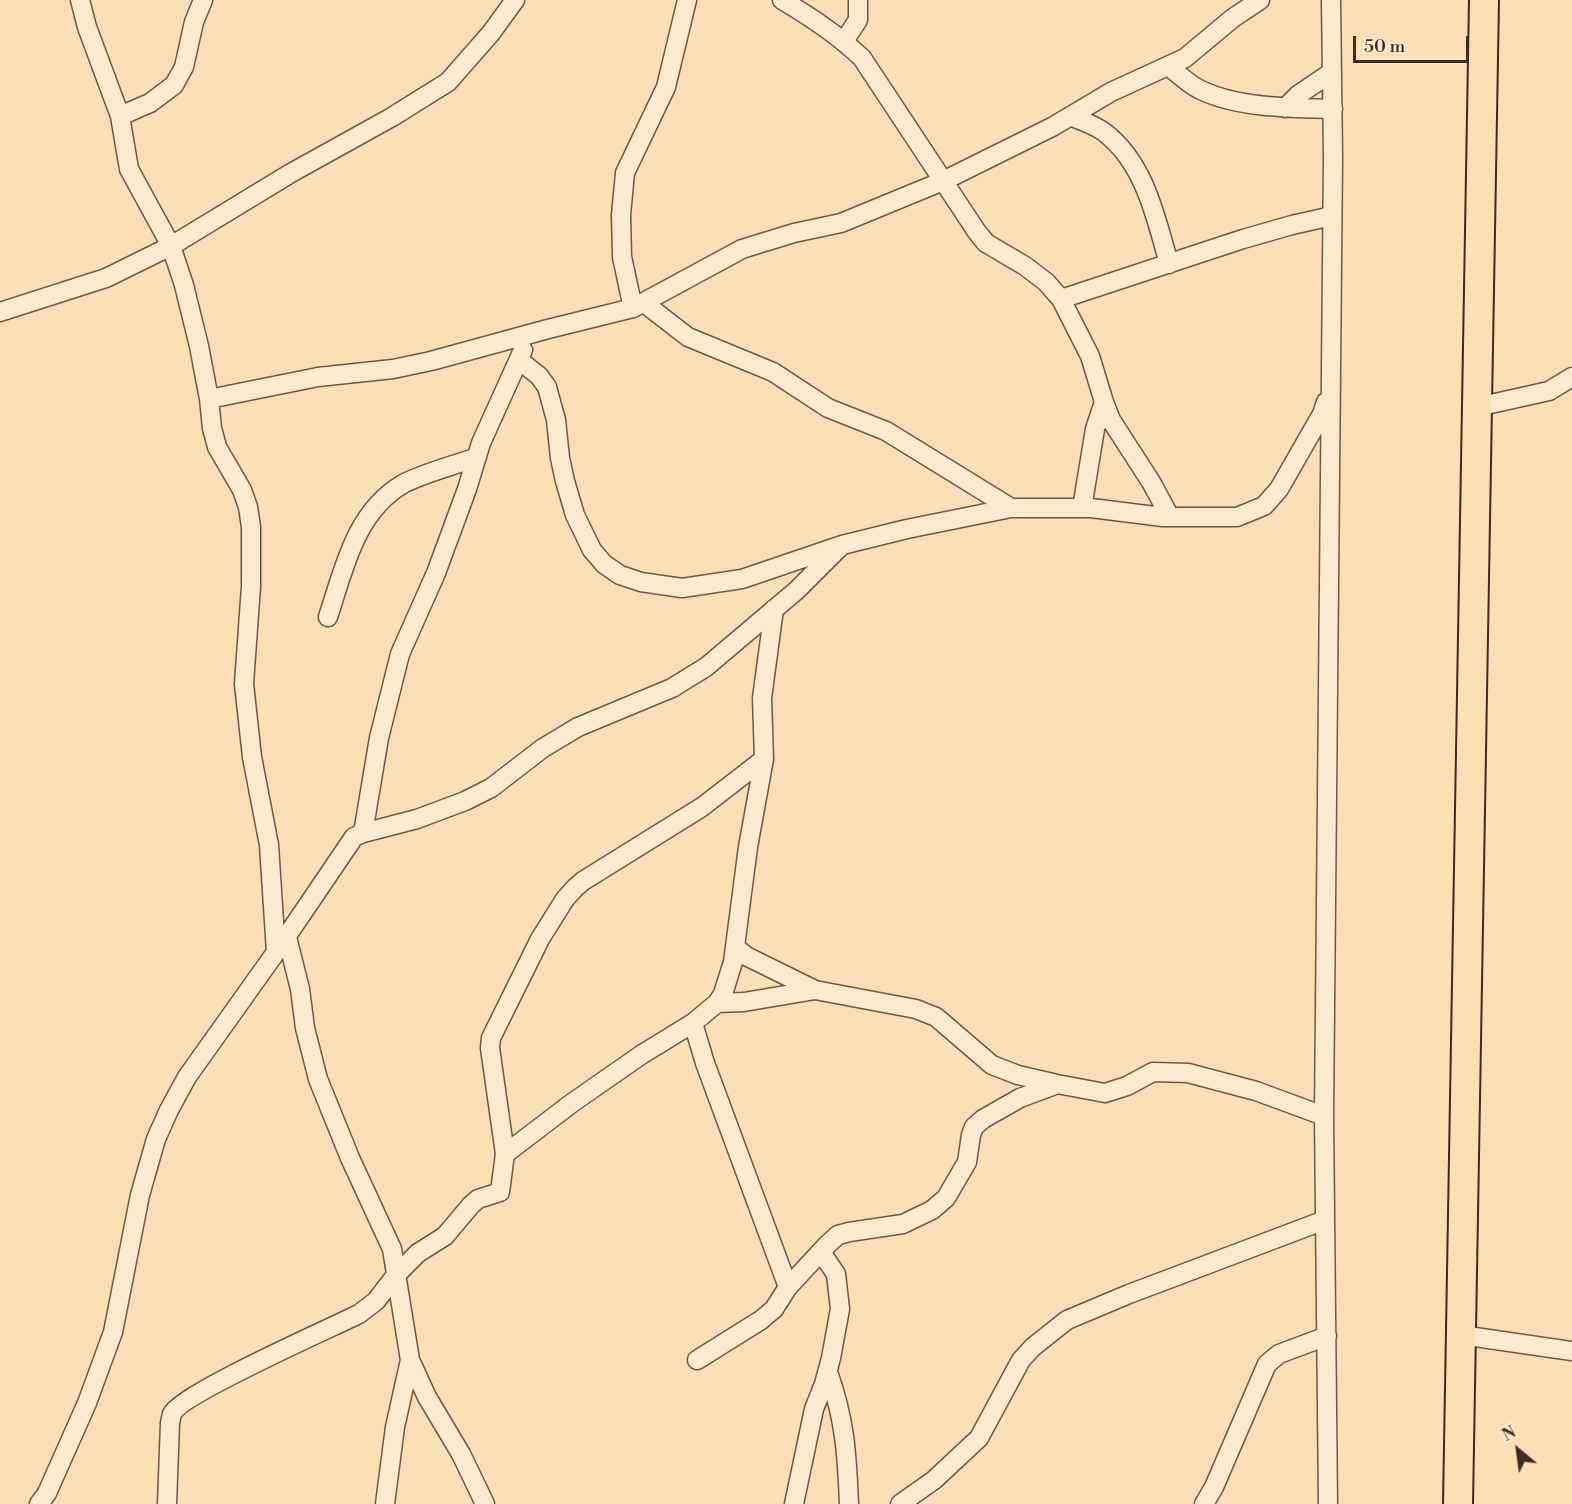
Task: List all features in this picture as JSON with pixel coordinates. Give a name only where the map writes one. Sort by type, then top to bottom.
[{"type":"highway","points":[[1458,1504],[1484,0]]},
{"type":"street","points":[[80,0],[87,27],[120,116],[129,169],[171,246],[186,295],[217,447],[242,490],[248,507],[251,527],[251,586],[244,684],[252,757],[269,844],[281,945],[300,989],[305,1028],[318,1079],[350,1158],[392,1249],[410,1360],[427,1397],[461,1454],[485,1504]]},
{"type":"street","points":[[120,116],[150,103],[174,85],[184,67],[194,22],[203,0]]},
{"type":"street","points":[[0,312],[106,278],[171,246],[448,82],[491,33],[510,6],[492,0]]},
{"type":"street","points":[[687,0],[666,87],[625,173],[621,215],[622,257],[638,305],[688,337],[772,372],[828,408],[886,431],[1011,508]]},
{"type":"street","points":[[782,0],[844,41],[862,58],[986,243],[1025,266],[1046,282],[1061,299],[1090,356],[1111,420],[1151,482],[1170,517]]},
{"type":"street","points":[[844,41],[858,20],[858,0]]},
{"type":"street","points":[[209,399],[318,377],[393,369],[431,361],[638,305],[742,249],[794,233],[841,223],[943,181],[1071,116],[1111,92],[1185,58],[1233,18],[1260,0]]},
{"type":"street","points":[[1328,1504],[1324,1116],[1332,216],[1331,0]]},
{"type":"street","points":[[1168,66],[1200,90],[1223,99],[1285,108],[1332,109]]},
{"type":"street","points":[[1285,108],[1298,95],[1332,72]]},
{"type":"street","points":[[1071,116],[1102,130],[1134,166],[1151,202],[1169,264]]},
{"type":"street","points":[[1061,299],[1243,239],[1332,216]]},
{"type":"street","points":[[363,833],[379,738],[400,654],[436,573],[481,443],[530,333]]},
{"type":"street","points":[[519,360],[547,387],[556,420],[565,481],[576,515],[592,550],[604,564],[620,575],[655,585],[682,588],[742,579],[842,544],[1011,508],[1082,508],[1170,517],[1237,517],[1264,506],[1279,489],[1322,414],[1330,391]]},
{"type":"street","points":[[1477,406],[1550,391],[1572,377]]},
{"type":"street","points":[[1082,508],[1095,429],[1104,402]]},
{"type":"street","points":[[328,618],[351,547],[363,524],[380,500],[404,484],[477,457]]},
{"type":"street","points":[[39,1504],[47,1493],[87,1403],[113,1332],[140,1195],[156,1139],[187,1077],[354,837],[417,819],[491,788],[543,748],[578,726],[672,688],[706,667],[797,590],[842,544]]},
{"type":"street","points":[[505,1154],[572,1103],[641,1055],[693,1023],[717,1003],[723,994],[734,962],[748,847],[764,759],[762,698],[774,609]]},
{"type":"street","points":[[167,1504],[168,1452],[172,1413],[189,1399],[224,1379],[359,1314],[376,1301],[396,1275],[418,1253],[445,1236],[478,1199],[500,1192],[505,1154],[490,1048],[491,1038],[540,939],[565,899],[583,881],[702,807],[764,759]]},
{"type":"street","points":[[735,947],[746,956],[815,990],[916,1009],[936,1017],[992,1065],[1018,1075],[1105,1093],[1127,1086],[1153,1072],[1188,1073],[1256,1090],[1324,1116]]},
{"type":"street","points":[[717,1003],[744,1002],[815,990]]},
{"type":"street","points":[[693,1023],[705,1063],[788,1287]]},
{"type":"street","points":[[697,1359],[774,1309],[788,1287],[838,1235],[903,1224],[932,1210],[946,1198],[964,1170],[974,1127],[983,1119],[1020,1098],[1057,1084]]},
{"type":"street","points":[[900,1504],[934,1480],[979,1438],[1021,1360],[1033,1347],[1067,1320],[1129,1294],[1326,1220]]},
{"type":"street","points":[[794,1504],[814,1409],[828,1372],[840,1309],[836,1274],[822,1252]]},
{"type":"street","points":[[1461,1335],[1572,1351]]},
{"type":"street","points":[[1204,1504],[1214,1487],[1267,1364],[1279,1354],[1326,1336]]},
{"type":"street","points":[[385,1504],[395,1426],[410,1360]]},
{"type":"street","points":[[828,1372],[843,1425],[849,1504]]}]
